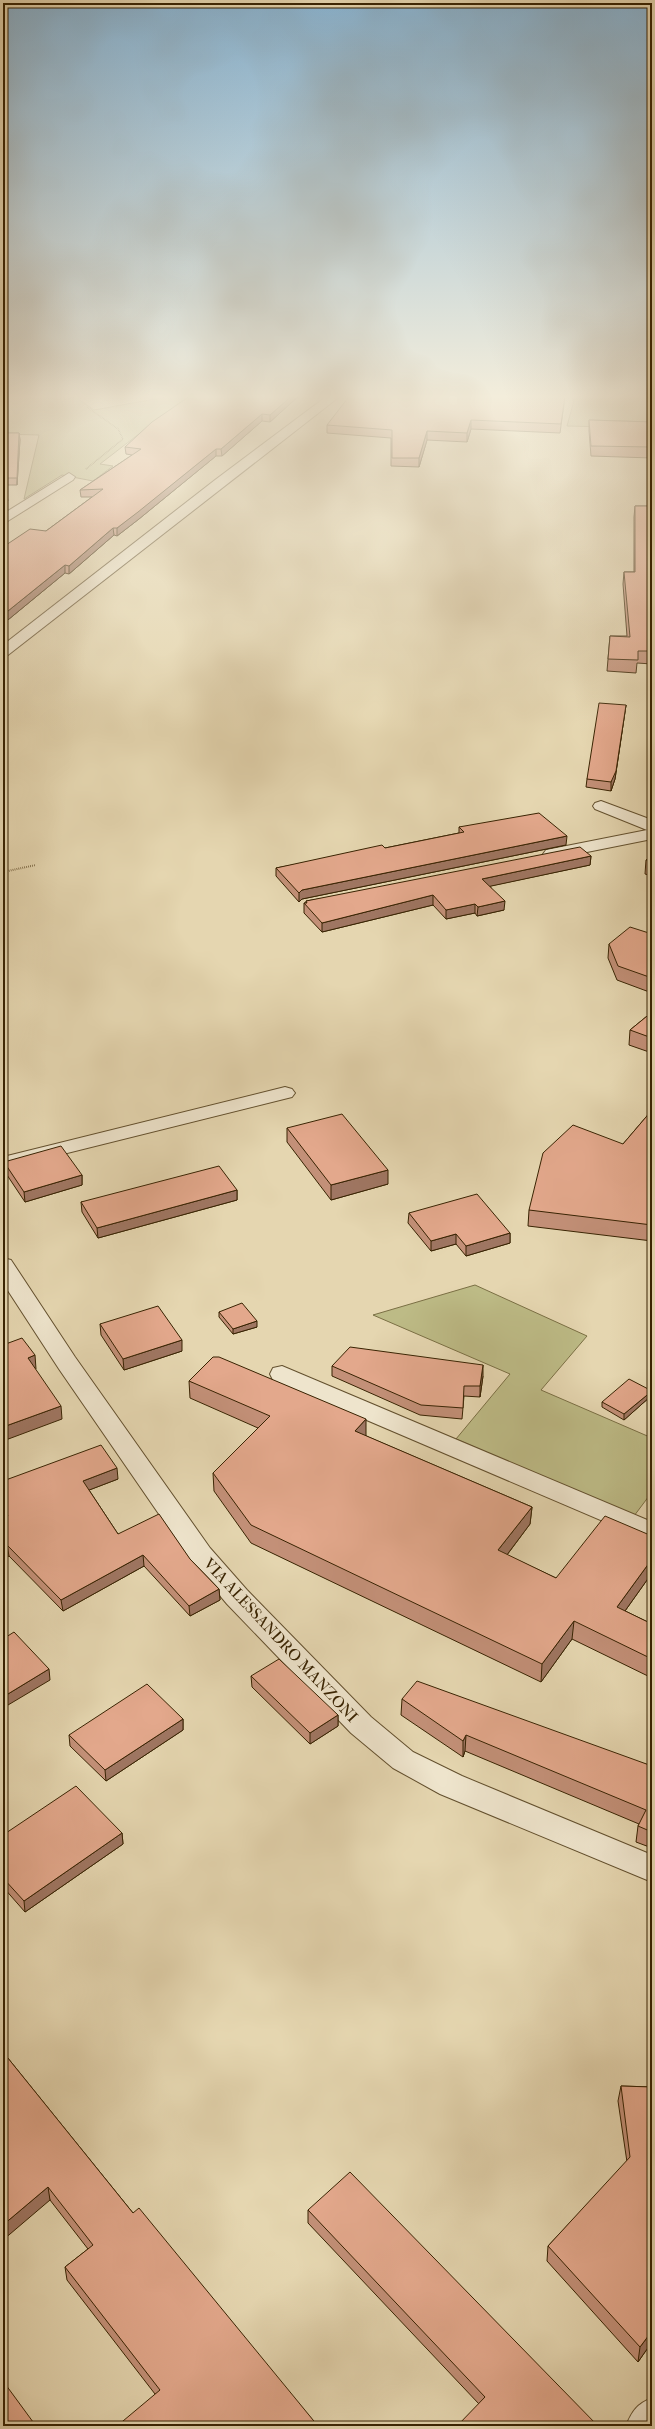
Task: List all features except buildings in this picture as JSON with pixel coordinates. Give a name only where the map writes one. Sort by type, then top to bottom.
[{"type":"street","points":[[3,520],[24,506]]},
{"type":"street","points":[[3,652],[189,506]]},
{"type":"street","points":[[601,806],[652,826]]},
{"type":"street","points":[[535,858],[652,834]]},
{"type":"street","points":[[3,1163],[285,1093]]},
{"type":"street","name":"VIA ALESSANDRO MANZONI","points":[[3,1265],[164,1505],[201,1555],[237,1597],[361,1725],[403,1760],[451,1785],[652,1869]]},
{"type":"street","points":[[282,1374],[652,1532]]},
{"type":"street","points":[[645,2426],[652,2417]]},
{"type":"path","points":[[3,872],[36,865]]},
{"type":"shaded area","points":[[475,1285],[587,1336],[541,1390],[652,1438],[652,1492],[634,1516],[456,1439],[510,1374],[373,1315]]}]
